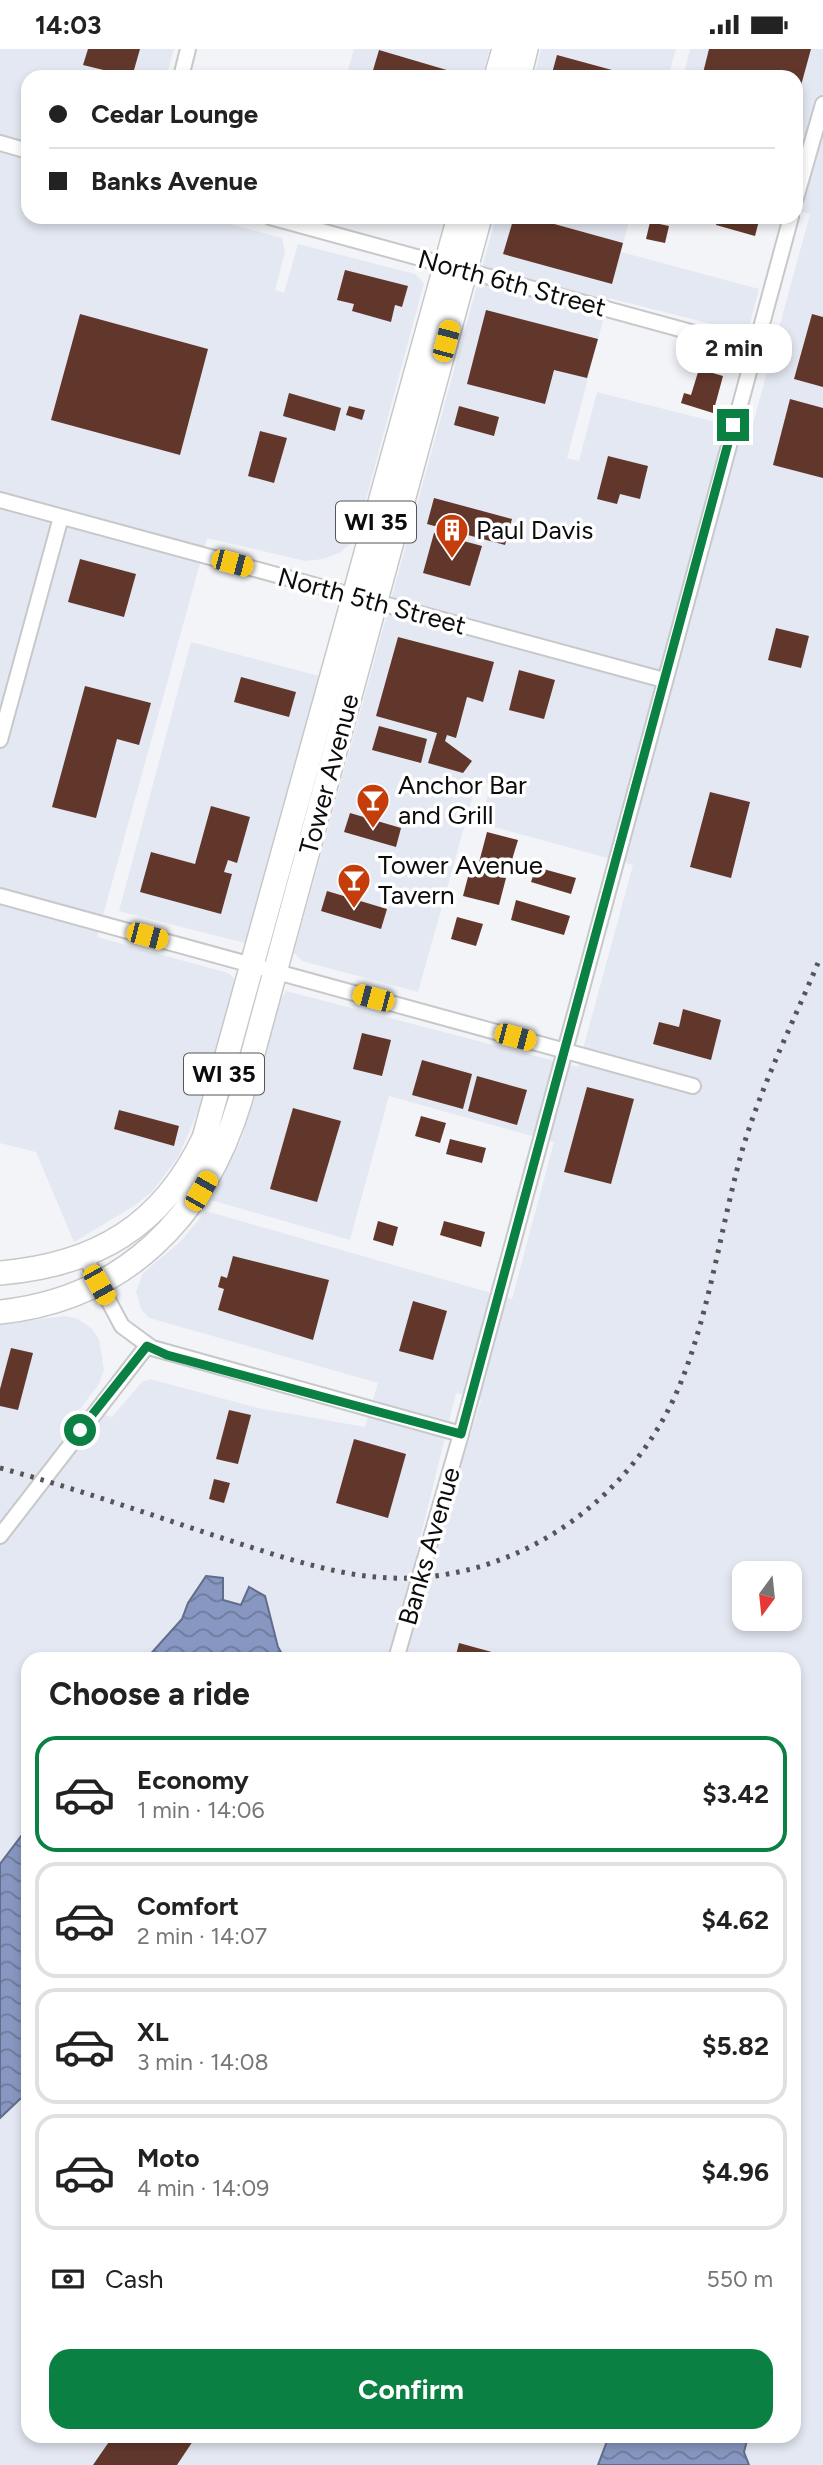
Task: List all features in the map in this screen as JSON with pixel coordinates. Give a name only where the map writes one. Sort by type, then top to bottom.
[{"type":"main road","points":[[498,70],[504,49]]},
{"type":"main road","points":[[521,70],[526,49]]},
{"type":"main road","name":"Tower Avenue","points":[[456,267],[458,224]]},
{"type":"main road","name":"Tower Avenue","points":[[84,1255],[116,1241],[142,1222],[172,1191],[195,1157],[214,1111],[264,968],[456,267],[477,224]]},
{"type":"main road","name":"Tower Avenue","points":[[99,1285],[131,1264],[165,1235],[188,1209],[209,1177],[231,1132],[264,968]]},
{"type":"main road","name":"WI 35","points":[[0,1273],[45,1267],[84,1255]]},
{"type":"main road","name":"WI 35","points":[[0,1312],[33,1307],[99,1285]]},
{"type":"street","points":[[183,70],[188,49]]},
{"type":"street","points":[[803,174],[823,104]]},
{"type":"street","points":[[0,143],[21,149]]},
{"type":"street","name":"North 6th Street","points":[[296,224],[753,349]]},
{"type":"street","name":"Banks Avenue","points":[[398,1652],[461,1434],[789,224]]},
{"type":"street","name":"North 5th Street","points":[[0,500],[664,680]]},
{"type":"street","points":[[0,740],[61,516]]},
{"type":"street","points":[[0,896],[693,1086]]},
{"type":"street","points":[[84,1255],[122,1326],[147,1346],[167,1355],[461,1434]]},
{"type":"street","points":[[0,1536],[147,1346]]},
{"type":"shaded area","points":[[0,49],[174,49],[168,70],[21,70],[21,224],[230,224],[282,238],[285,252],[275,290],[284,293],[298,244],[415,274],[424,283],[355,540],[341,552],[323,559],[305,561],[207,538],[97,937],[228,973],[234,978],[236,984],[201,1104],[178,1157],[152,1192],[74,1242],[36,1152],[0,1143]]},
{"type":"shaded area","points":[[354,49],[490,49],[484,70],[348,70]]},
{"type":"shaded area","points":[[541,49],[676,49],[670,70],[536,70]]},
{"type":"shaded area","points":[[690,49],[823,49],[823,2465],[0,2465],[0,2118],[20,2099],[21,2443],[801,2443],[801,1652],[407,1652],[415,1624],[398,1620],[389,1652],[281,1652],[265,1596],[241,1605],[223,1600],[199,1585],[182,1619],[152,1652],[21,1652],[21,1836],[0,1864],[0,1324],[65,1316],[78,1319],[91,1328],[99,1339],[104,1370],[99,1384],[80,1409],[112,1417],[142,1382],[150,1379],[258,1408],[365,1427],[378,1383],[149,1318],[141,1309],[136,1292],[143,1273],[181,1241],[206,1211],[512,1299],[554,1142],[389,1096],[350,1240],[211,1200],[242,1138],[279,1003],[286,991],[578,1067],[633,865],[480,823],[491,784],[477,781],[418,992],[302,961],[294,953],[494,224],[628,224],[621,252],[759,289],[749,327],[743,332],[609,298],[567,458],[579,461],[597,392],[751,431],[810,214],[803,212],[803,70],[685,70]],"holes":[[[456,1393],[481,1400],[433,1559],[416,1555]]]},
{"type":"shaded area","points":[[191,642],[319,676],[245,943],[119,911]]},
{"type":"water","points":[[206,1576],[223,1578],[223,1600],[241,1605],[249,1587],[265,1596],[281,1652],[152,1652],[182,1619],[188,1603]]},
{"type":"water","points":[[21,1836],[21,2099],[0,2118],[0,1864]]},
{"type":"water","points":[[606,2443],[746,2443],[744,2452],[749,2465],[598,2465]]},
{"type":"building","points":[[88,49],[140,49],[134,70],[103,70],[83,65]]},
{"type":"building","points":[[709,49],[811,49],[803,78],[803,70],[704,70]]},
{"type":"building","points":[[379,50],[447,70],[373,70]]},
{"type":"building","points":[[557,55],[612,70],[553,70]]},
{"type":"building","points":[[512,224],[554,224],[623,243],[612,284],[503,254]]},
{"type":"building","points":[[650,224],[669,226],[665,243],[646,239]]},
{"type":"building","points":[[716,224],[758,224],[755,236]]},
{"type":"building","points":[[345,270],[408,286],[402,307],[395,305],[391,322],[352,311],[354,304],[337,300]]},
{"type":"building","points":[[486,310],[598,339],[587,378],[554,370],[545,404],[467,384]]},
{"type":"building","points":[[80,314],[208,349],[180,455],[51,420]]},
{"type":"building","points":[[812,314],[823,317],[823,387],[794,379]]},
{"type":"building","points":[[699,369],[723,376],[713,413],[681,403],[684,393],[691,395]]},
{"type":"building","points":[[289,393],[341,408],[335,431],[283,416]]},
{"type":"building","points":[[790,399],[823,408],[823,478],[773,465]]},
{"type":"building","points":[[349,406],[365,410],[362,420],[346,415]]},
{"type":"building","points":[[459,406],[499,417],[494,436],[454,425]]},
{"type":"building","points":[[260,431],[287,438],[274,483],[248,476]]},
{"type":"building","points":[[608,456],[648,466],[640,499],[620,494],[617,504],[597,499]]},
{"type":"building","points":[[434,498],[512,519],[505,545],[427,524]]},
{"type":"building","name":"Paul Davis","points":[[434,533],[482,546],[470,586],[423,573]]},
{"type":"building","points":[[80,559],[136,574],[124,617],[68,602]]},
{"type":"building","points":[[776,628],[809,636],[801,668],[768,660]]},
{"type":"building","points":[[398,637],[494,662],[483,702],[467,697],[456,738],[447,735],[445,741],[472,761],[463,773],[428,763],[437,733],[376,716]]},
{"type":"building","points":[[519,670],[555,680],[544,719],[509,710]]},
{"type":"building","points":[[241,677],[296,692],[289,717],[234,702]]},
{"type":"building","points":[[85,686],[151,703],[139,745],[117,739],[96,818],[52,807]]},
{"type":"building","points":[[379,726],[427,739],[421,763],[372,750]]},
{"type":"building","points":[[710,792],[750,802],[731,878],[690,867]]},
{"type":"building","points":[[211,806],[250,817],[237,863],[228,860],[224,872],[232,874],[221,914],[140,892],[151,852],[195,864]]},
{"type":"building","name":"Anchor Bar and Grill","points":[[350,813],[401,828],[396,847],[344,832]]},
{"type":"building","points":[[487,832],[518,840],[511,863],[492,858],[488,873],[477,870]]},
{"type":"building","points":[[536,867],[576,878],[571,894],[531,882]]},
{"type":"building","points":[[470,869],[506,878],[499,905],[463,896]]},
{"type":"building","name":"Tower Avenue Tavern","points":[[327,891],[387,909],[381,929],[321,911]]},
{"type":"building","points":[[516,900],[570,916],[564,935],[511,920]]},
{"type":"building","points":[[457,917],[483,924],[476,946],[451,939]]},
{"type":"building","points":[[683,1009],[721,1020],[711,1060],[653,1044],[659,1022],[679,1027]]},
{"type":"building","points":[[362,1033],[391,1040],[382,1076],[353,1069]]},
{"type":"building","points":[[422,1060],[472,1074],[463,1109],[412,1095]]},
{"type":"building","points":[[477,1076],[527,1090],[517,1125],[468,1111]]},
{"type":"building","points":[[587,1087],[634,1099],[611,1184],[564,1172]]},
{"type":"building","points":[[293,1108],[341,1121],[317,1202],[270,1189]]},
{"type":"building","points":[[119,1110],[179,1126],[174,1146],[114,1129]]},
{"type":"building","points":[[421,1116],[446,1123],[440,1143],[415,1136]]},
{"type":"building","points":[[450,1139],[486,1148],[482,1163],[446,1154]]},
{"type":"building","points":[[378,1221],[398,1227],[393,1246],[373,1240]]},
{"type":"building","points":[[444,1221],[485,1232],[481,1247],[440,1235]]},
{"type":"building","points":[[233,1256],[329,1280],[313,1340],[218,1310],[224,1289],[218,1287],[221,1276],[227,1278]]},
{"type":"building","points":[[413,1301],[447,1311],[433,1360],[399,1351]]},
{"type":"building","points":[[11,1348],[33,1353],[18,1410],[0,1406],[0,1389]]},
{"type":"building","points":[[229,1410],[251,1415],[238,1464],[216,1459]]},
{"type":"building","points":[[354,1439],[406,1454],[388,1518],[336,1503]]},
{"type":"building","points":[[214,1479],[230,1483],[224,1503],[209,1499]]},
{"type":"building","points":[[459,1643],[492,1652],[457,1652]]},
{"type":"building","points":[[108,2443],[192,2443],[177,2465],[93,2465]]},
{"type":"railway","points":[[0,1468],[290,1559],[359,1575],[410,1578],[460,1572],[508,1557],[552,1534],[593,1505],[628,1469],[658,1428],[681,1382],[700,1326],[742,1151],[768,1079],[818,963]]},
{"type":"place","name":"Paul Davis","points":[[452,560]]},
{"type":"place","name":"Anchor Bar and Grill","points":[[373,830]]},
{"type":"place","name":"Tower Avenue Tavern","points":[[354,910]]},
{"type":"route","points":[[80,1430],[147,1346],[167,1355],[461,1434],[733,425]]}]
